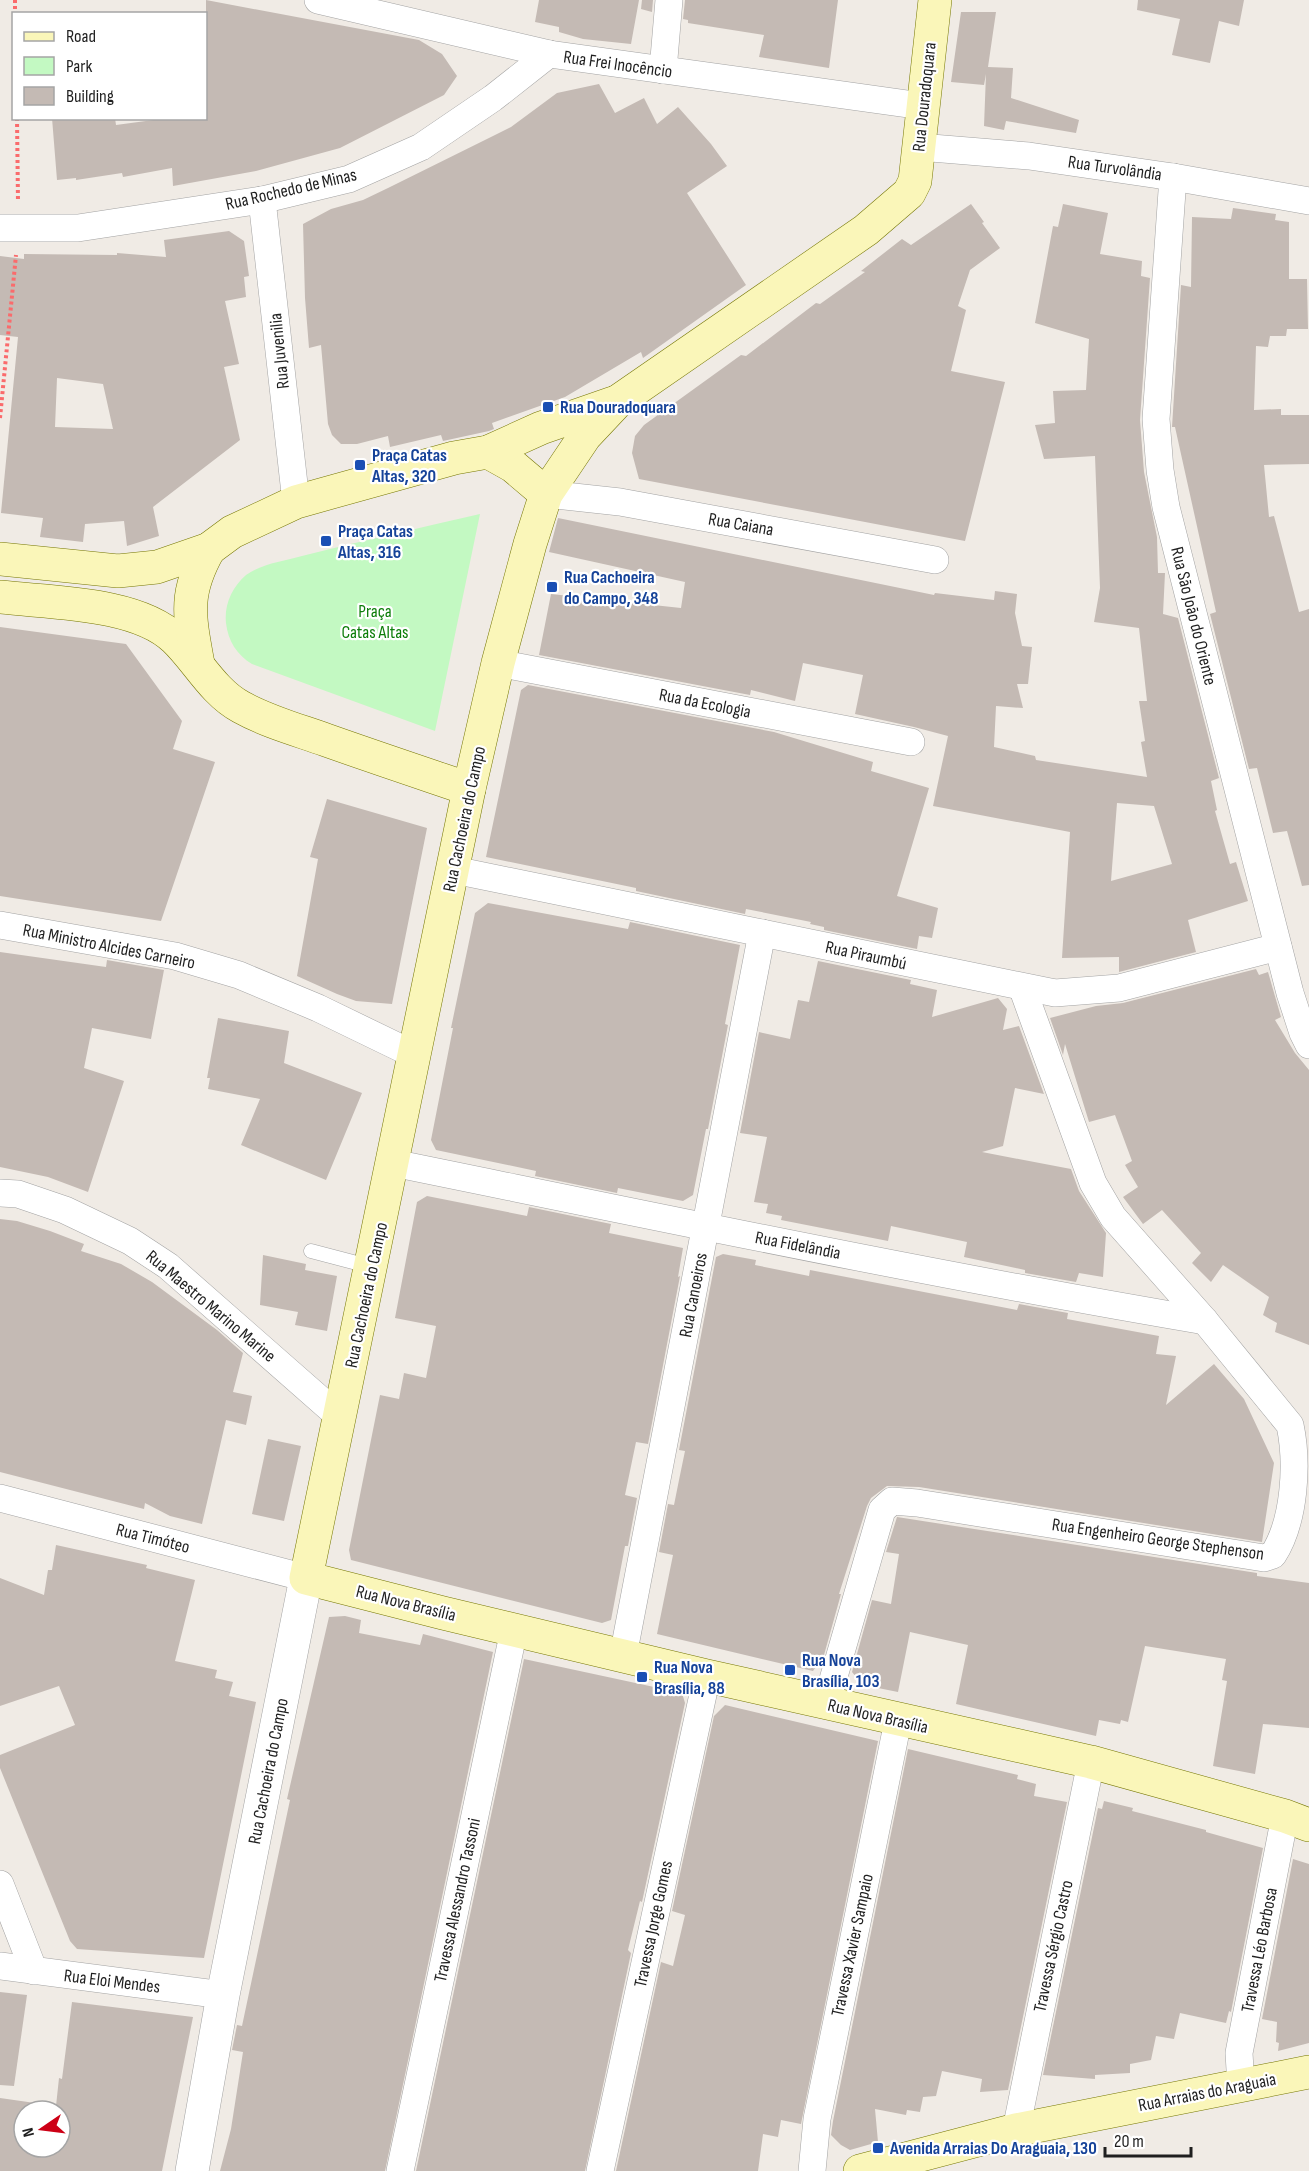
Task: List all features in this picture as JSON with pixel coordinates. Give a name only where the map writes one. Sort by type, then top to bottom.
[{"type":"main road","name":"Rua Douradoquara","points":[[546,494],[585,436],[618,402],[866,230],[909,193],[915,181],[935,0]]},
{"type":"main road","name":"Rua Douradoquara","points":[[488,452],[542,428],[618,402]]},
{"type":"main road","points":[[0,559],[118,571],[139,570],[175,562],[209,549],[232,532],[296,502],[453,458],[488,452],[513,466],[546,494]]},
{"type":"main road","name":"Rua Cachoeira do Campo","points":[[306,1578],[341,1418],[469,789],[498,663],[546,494]]},
{"type":"main road","points":[[198,664],[190,621],[190,597],[196,572],[209,549]]},
{"type":"main road","points":[[0,597],[110,609],[132,614],[153,623],[173,637],[217,688],[239,706],[272,721],[469,789]]},
{"type":"main road","name":"Rua Nova Brasília","points":[[306,1578],[826,1704],[1091,1762],[1297,1820]]},
{"type":"main road","name":"Rua Arraias do Araguaia","points":[[860,2171],[1016,2130],[1309,2072]]},
{"type":"street","name":"Rua Frei Inocêncio","points":[[318,0],[549,54],[922,106]]},
{"type":"street","points":[[663,70],[669,0]]},
{"type":"street","name":"Rua Rochedo de Minas","points":[[8,228],[78,228],[262,200],[349,179],[421,147],[493,98],[549,54]]},
{"type":"street","name":"Rua Turvolândia","points":[[919,147],[1029,156],[1173,177],[1309,201]]},
{"type":"street","name":"Rua São João do Oriente","points":[[1173,177],[1156,419],[1160,470],[1169,518],[1278,947],[1290,993],[1309,1045]]},
{"type":"street","name":"Rua Juvenilia","points":[[262,200],[296,502]]},
{"type":"street","name":"Rua Caiana","points":[[546,494],[620,502],[935,560]]},
{"type":"street","name":"Rua da Ecologia","points":[[498,663],[911,742]]},
{"type":"street","name":"Rua Piraumbú","points":[[453,870],[1055,993],[1119,988],[1278,947]]},
{"type":"street","name":"Rua Ministro Alcides Carneiro","points":[[0,925],[175,956],[218,969],[318,1008],[415,1055]]},
{"type":"street","name":"Rua Canoeiros","points":[[623,1656],[762,933]]},
{"type":"street","name":"Rua Engenheiro George Stephenson","points":[[826,1704],[882,1510],[892,1501],[917,1503],[1264,1558],[1273,1555],[1284,1531],[1294,1480],[1294,1445],[1290,1425],[1205,1321],[1113,1217],[1093,1183],[1022,987]]},
{"type":"street","name":"Rua Fidelândia","points":[[393,1163],[706,1227],[1205,1321]]},
{"type":"street","name":"Rua Maestro Marino Marine","points":[[0,1193],[18,1194],[65,1210],[130,1241],[168,1266],[341,1418]]},
{"type":"street","name":"Rua Timóteo","points":[[0,1498],[306,1578]]},
{"type":"street","name":"Rua Cachoeira do Campo","points":[[192,2171],[223,1995],[306,1578]]},
{"type":"street","name":"Travessa Alessandro Tassoni","points":[[400,2171],[514,1630]]},
{"type":"street","name":"Travessa Jorge Gomes","points":[[600,2171],[707,1676]]},
{"type":"street","name":"Travessa Xavier Sampaio","points":[[812,2171],[817,2119],[898,1720]]},
{"type":"street","name":"Travessa Sérgio Castro","points":[[1016,2130],[1091,1762]]},
{"type":"street","name":"Travessa Léo Barbosa","points":[[1241,2086],[1239,2053],[1297,1820]]},
{"type":"street","points":[[0,1884],[34,1971]]},
{"type":"street","name":"Rua Eloi Mendes","points":[[0,1966],[223,1995]]},
{"type":"lane","points":[[311,1251],[372,1266]]},
{"type":"path","points":[[0,418],[16,258],[8,228],[18,204],[17,120]]},
{"type":"green space","name":"Praça Catas Altas","points":[[480,514],[435,731],[252,664],[238,652],[231,642],[226,623],[228,603],[237,585],[252,571],[280,561]]},
{"type":"building","points":[[206,0],[419,40],[442,54],[457,76],[444,95],[340,148],[256,171],[173,186],[172,168],[123,177],[122,173],[76,180],[76,178],[57,180],[52,120],[115,120],[116,125],[153,120],[207,120]]},
{"type":"building","points":[[539,0],[639,0],[631,44],[583,39],[559,32],[559,27],[535,22]]},
{"type":"building","points":[[642,0],[653,0],[652,12],[641,9]]},
{"type":"building","points":[[685,0],[838,0],[829,68],[759,57],[764,35],[688,23],[688,20],[683,19]]},
{"type":"building","points":[[1138,0],[1244,0],[1239,26],[1219,21],[1210,63],[1172,55],[1180,19],[1137,10]]},
{"type":"building","points":[[961,12],[996,12],[988,67],[1013,68],[1011,98],[1079,120],[1076,133],[1006,121],[1004,130],[984,126],[986,74],[984,85],[951,82]]},
{"type":"building","points":[[599,84],[615,113],[644,98],[657,124],[678,107],[711,144],[727,166],[687,193],[746,285],[643,358],[641,352],[565,397],[492,423],[494,429],[489,431],[443,441],[441,435],[390,447],[388,436],[357,444],[341,444],[332,435],[328,424],[321,345],[309,348],[303,224],[331,209],[363,200],[511,127],[557,93]]},
{"type":"building","points":[[971,204],[1000,248],[970,270],[958,306],[966,310],[951,371],[1005,382],[965,541],[639,479],[632,453],[635,436],[644,425],[741,355],[746,356],[816,303],[820,304],[865,272],[861,271],[902,239],[911,245]]},
{"type":"building","points":[[1063,204],[1108,213],[1100,254],[1142,261],[1141,276],[1150,278],[1140,420],[1144,472],[1157,537],[1158,573],[1165,573],[1163,614],[1178,618],[1219,778],[1211,781],[1217,810],[1215,811],[1230,864],[1236,862],[1248,901],[1188,920],[1196,952],[1119,972],[1119,957],[1062,958],[1070,832],[933,806],[948,736],[855,714],[863,675],[803,663],[795,701],[751,690],[750,695],[539,655],[551,594],[681,608],[685,582],[549,552],[558,518],[934,595],[935,593],[994,600],[995,591],[1017,594],[1015,613],[1022,646],[1032,647],[1028,684],[1017,684],[1023,708],[996,706],[994,747],[1035,756],[1036,760],[1147,777],[1141,742],[1145,741],[1139,701],[1147,701],[1139,628],[1094,622],[1100,588],[1095,456],[1044,459],[1035,425],[1055,423],[1053,391],[1086,390],[1089,339],[1035,323],[1053,226],[1058,227]],"holes":[[[1117,803],[1154,806],[1172,864],[1111,881]]]},
{"type":"building","points":[[1233,208],[1276,214],[1275,220],[1289,222],[1289,279],[1307,279],[1308,329],[1287,329],[1286,336],[1270,336],[1268,347],[1256,346],[1254,410],[1281,409],[1281,415],[1309,415],[1309,464],[1264,465],[1269,517],[1274,516],[1299,612],[1309,609],[1309,885],[1302,886],[1287,831],[1273,833],[1257,768],[1249,769],[1210,614],[1216,612],[1175,427],[1172,427],[1181,285],[1191,287],[1192,217],[1231,219]]},
{"type":"building","points":[[229,231],[244,241],[249,276],[244,277],[246,297],[225,301],[239,364],[224,367],[240,440],[153,507],[159,536],[127,546],[124,521],[85,524],[83,542],[40,537],[43,518],[1,513],[18,337],[0,335],[0,256],[24,259],[24,254],[117,255],[117,253],[166,257],[164,240]],"holes":[[[57,378],[103,384],[113,429],[55,427]]]},
{"type":"building","points":[[0,627],[126,644],[182,721],[173,749],[215,762],[161,921],[0,896]]},
{"type":"building","points":[[528,685],[774,732],[873,762],[871,771],[929,788],[897,896],[938,908],[932,938],[919,936],[917,949],[824,930],[824,927],[810,924],[811,922],[746,909],[745,914],[636,891],[636,888],[486,857],[521,690]]},
{"type":"building","points":[[327,799],[427,828],[392,1004],[356,1001],[297,976],[318,859],[310,857]]},
{"type":"building","points":[[488,903],[628,929],[630,922],[740,945],[725,1024],[728,1025],[693,1195],[683,1201],[618,1188],[617,1193],[535,1176],[536,1171],[436,1150],[431,1140],[475,913]]},
{"type":"building","points":[[0,952],[106,967],[107,960],[164,970],[151,1039],[92,1028],[84,1068],[124,1081],[88,1192],[48,1177],[0,1167]]},
{"type":"building","points":[[818,961],[911,980],[910,984],[937,990],[932,1017],[998,998],[1007,1009],[1003,1030],[1019,1026],[1044,1094],[1015,1088],[1003,1146],[982,1152],[1071,1169],[1079,1191],[1106,1233],[1103,1277],[1079,1273],[1076,1282],[1025,1273],[1025,1270],[964,1257],[967,1242],[891,1226],[888,1241],[781,1220],[782,1216],[766,1213],[768,1204],[754,1202],[767,1137],[740,1133],[759,1032],[790,1039],[798,1000],[809,1002]]},
{"type":"building","points":[[1256,969],[1259,975],[1268,972],[1281,1017],[1275,1020],[1295,1053],[1309,1070],[1309,1345],[1275,1332],[1277,1323],[1263,1315],[1269,1297],[1223,1265],[1211,1282],[1192,1263],[1201,1253],[1162,1210],[1143,1224],[1123,1197],[1138,1187],[1125,1165],[1132,1161],[1115,1115],[1089,1122],[1065,1044],[1063,1055],[1050,1018],[1096,1006],[1123,1003]]},
{"type":"building","points":[[218,1018],[289,1031],[284,1063],[362,1093],[326,1180],[241,1145],[260,1099],[208,1089],[210,1078],[207,1078]]},
{"type":"building","points":[[427,1196],[527,1216],[529,1207],[611,1224],[609,1233],[683,1248],[678,1277],[680,1276],[648,1444],[636,1442],[625,1495],[637,1498],[611,1620],[602,1623],[351,1560],[349,1550],[380,1395],[399,1399],[404,1373],[426,1378],[436,1326],[395,1318],[417,1202]]},
{"type":"building","points":[[0,1219],[17,1221],[50,1231],[84,1244],[81,1251],[121,1264],[152,1282],[217,1330],[243,1353],[233,1392],[252,1396],[246,1425],[226,1420],[202,1524],[170,1516],[145,1503],[144,1509],[0,1472]]},
{"type":"building","points":[[723,1254],[756,1260],[755,1265],[809,1276],[810,1270],[1017,1310],[1019,1304],[1068,1313],[1067,1319],[1159,1336],[1156,1354],[1176,1356],[1166,1405],[1214,1364],[1244,1399],[1274,1463],[1262,1542],[919,1487],[887,1486],[871,1498],[867,1506],[839,1594],[841,1594],[824,1655],[813,1671],[657,1634],[673,1555],[659,1552],[668,1504],[674,1505],[685,1451],[679,1450],[716,1257]]},
{"type":"building","points":[[263,1255],[306,1264],[305,1270],[337,1276],[327,1331],[295,1325],[298,1312],[260,1305]]},
{"type":"building","points":[[268,1439],[301,1446],[284,1521],[252,1514]]},
{"type":"building","points":[[897,1517],[1309,1583],[1309,1728],[1263,1724],[1255,1774],[1213,1766],[1227,1681],[1222,1680],[1226,1659],[1145,1646],[1128,1722],[1121,1720],[1120,1724],[1099,1720],[1096,1736],[956,1704],[968,1645],[910,1632],[898,1692],[863,1685],[852,1672],[872,1600],[891,1604],[899,1554],[886,1552]]},
{"type":"building","points":[[56,1545],[147,1565],[146,1568],[195,1580],[175,1661],[217,1670],[215,1678],[233,1682],[229,1696],[256,1702],[204,1958],[77,1949],[70,1941],[0,1768],[0,1755],[75,1725],[59,1686],[0,1706],[0,1578],[44,1595],[48,1570],[52,1570]]},
{"type":"building","points":[[345,1616],[361,1620],[359,1633],[420,1645],[423,1634],[493,1652],[385,2171],[220,2171],[231,2129],[243,2052],[232,2050],[237,2025],[242,2026],[290,1800],[287,1799],[329,1617]]},
{"type":"building","points":[[524,1659],[682,1693],[685,1703],[642,1902],[640,1901],[628,1950],[631,1953],[585,2171],[416,2171]]},
{"type":"building","points":[[725,1705],[878,1741],[801,2124],[781,2120],[778,2137],[763,2134],[758,2171],[616,2171],[661,1962],[673,1966],[685,1915],[672,1911],[714,1716]]},
{"type":"building","points":[[908,1749],[1018,1775],[1017,1779],[1036,1784],[1034,1796],[1067,1802],[1008,2090],[980,2092],[982,2079],[942,2071],[936,2096],[923,2097],[920,2112],[907,2110],[906,2115],[875,2109],[878,2142],[850,2150],[831,2135],[833,2121]]},
{"type":"building","points":[[1104,1801],[1263,1848],[1231,2012],[1229,2011],[1226,2023],[1180,2013],[1174,2039],[1156,2036],[1151,2060],[1130,2064],[1130,2073],[1095,2075],[1095,2079],[1043,2075],[1098,1808],[1102,1809]]},
{"type":"building","points":[[1293,1859],[1309,1864],[1309,2043],[1278,2051],[1277,2022],[1262,2019]]},
{"type":"building","points":[[0,1992],[27,1995],[14,2086],[0,2085]]},
{"type":"building","points":[[72,2002],[193,2017],[162,2171],[0,2171],[0,2098],[12,2100],[12,2159],[72,2159],[72,2099],[57,2099],[59,2078],[62,2079]]},
{"type":"place","name":"Rua Douradoquara","points":[[548,407]]},
{"type":"place","name":"Praça Catas Altas, 320","points":[[360,465]]},
{"type":"place","name":"Praça Catas Altas, 316","points":[[326,541]]},
{"type":"place","name":"Rua Cachoeira do Campo, 348","points":[[552,587]]},
{"type":"place","name":"Rua Nova Brasília, 103","points":[[790,1670]]},
{"type":"place","name":"Rua Nova Brasília, 88","points":[[642,1677]]},
{"type":"place","name":"Avenida Arraias Do Araguaia, 130","points":[[878,2148]]}]
